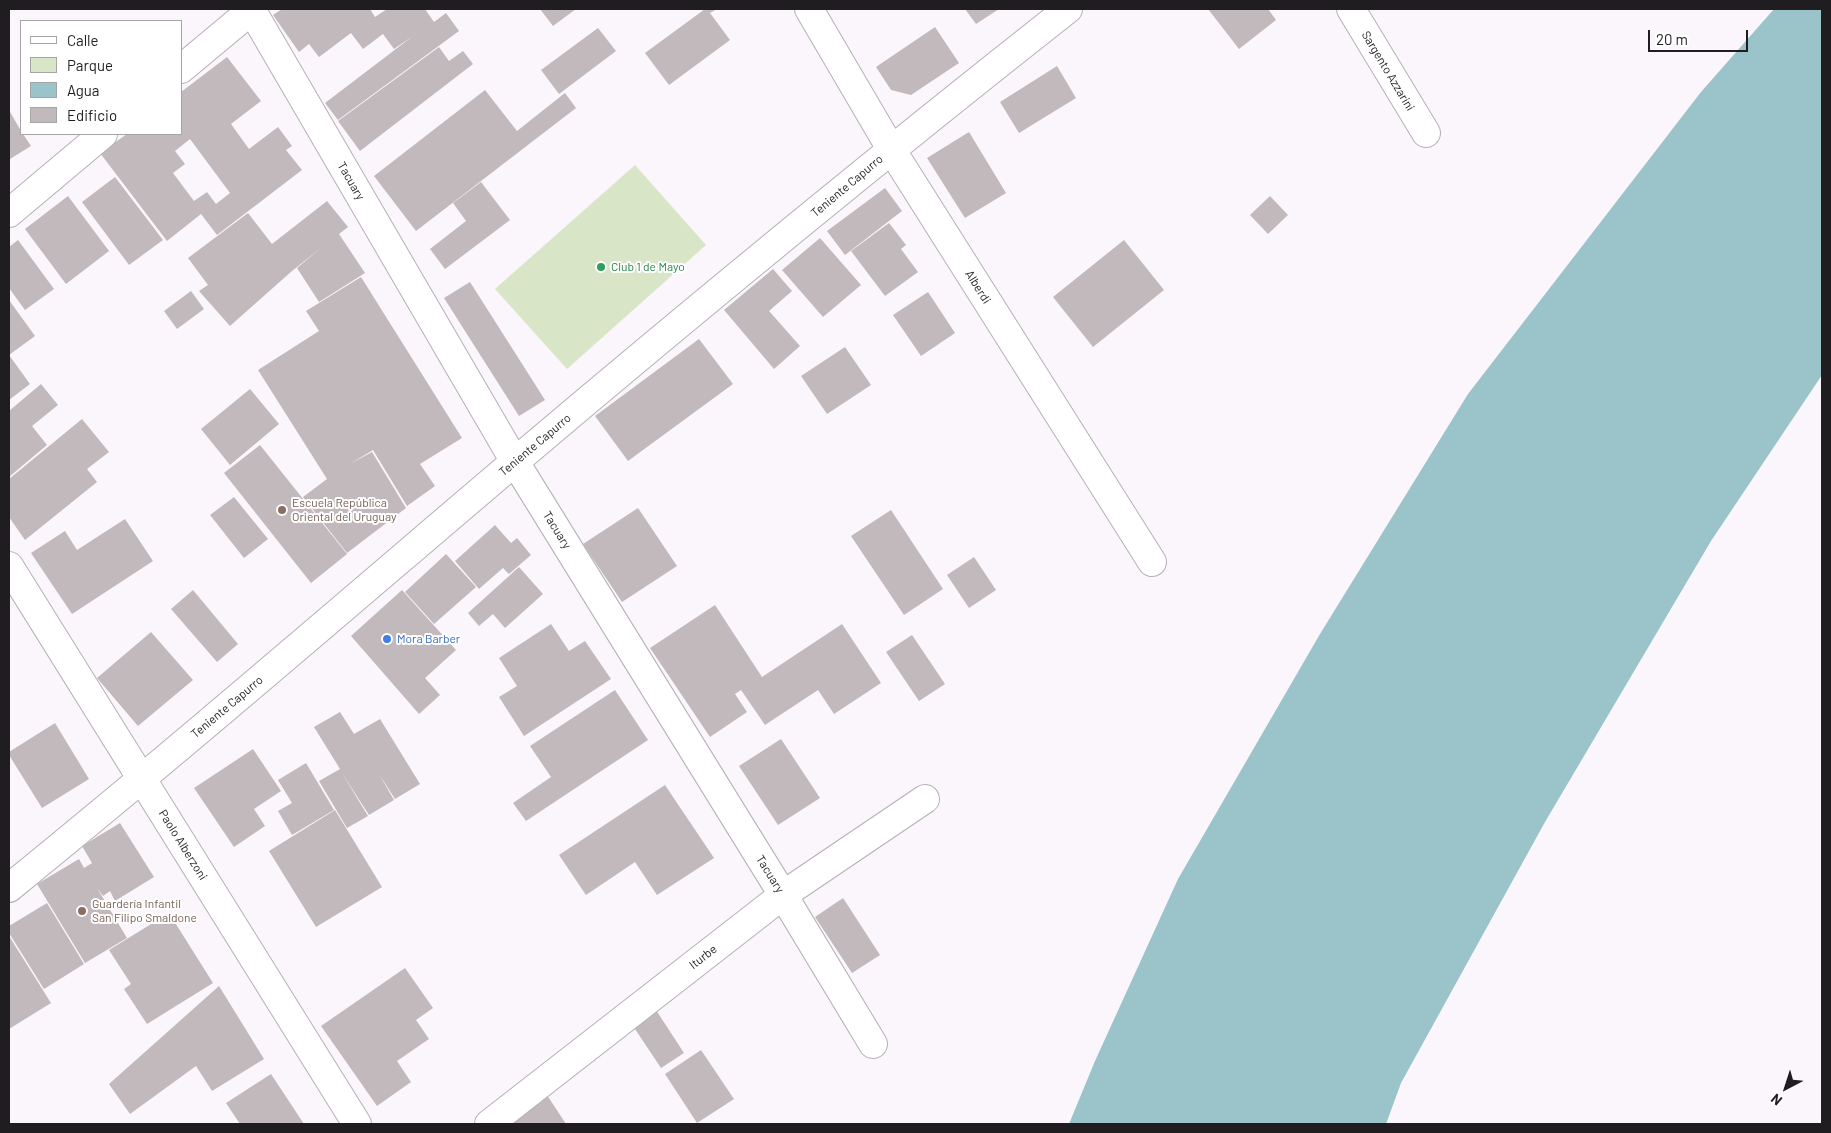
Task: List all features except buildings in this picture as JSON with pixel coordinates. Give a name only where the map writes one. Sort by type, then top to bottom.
[{"type":"street","points":[[182,68],[252,9]]},
{"type":"street","name":"Tacuary","points":[[252,9],[515,462],[873,1044]]},
{"type":"street","name":"Alberdi","points":[[809,9],[891,149],[1152,562]]},
{"type":"street","name":"Teniente Capurro","points":[[9,888],[143,779],[515,462],[891,149],[1068,9]]},
{"type":"street","name":"Sargento Azzarini","points":[[1351,9],[1426,134]]},
{"type":"street","points":[[9,212],[102,135]]},
{"type":"street","name":"Paolo Alberzoni","points":[[9,566],[357,1124]]},
{"type":"street","name":"Iturbe","points":[[489,1124],[783,895],[925,799]]},
{"type":"green space","name":"Club 1 de Mayo","points":[[635,165],[706,245],[567,369],[495,289]]},
{"type":"water","points":[[1774,9],[1822,9],[1822,375],[1711,541],[1545,822],[1401,1083],[1386,1124],[1069,1124],[1095,1061],[1178,879],[1320,634],[1468,394],[1701,92]]},
{"type":"place","name":"Club 1 de Mayo","points":[[601,267]]},
{"type":"place","name":"Escuela República Oriental del Uruguay","points":[[282,510]]},
{"type":"place","name":"Mora Barber","points":[[387,639]]},
{"type":"place","name":"Guardería Infantil San Filipo Smaldone","points":[[82,911]]}]
